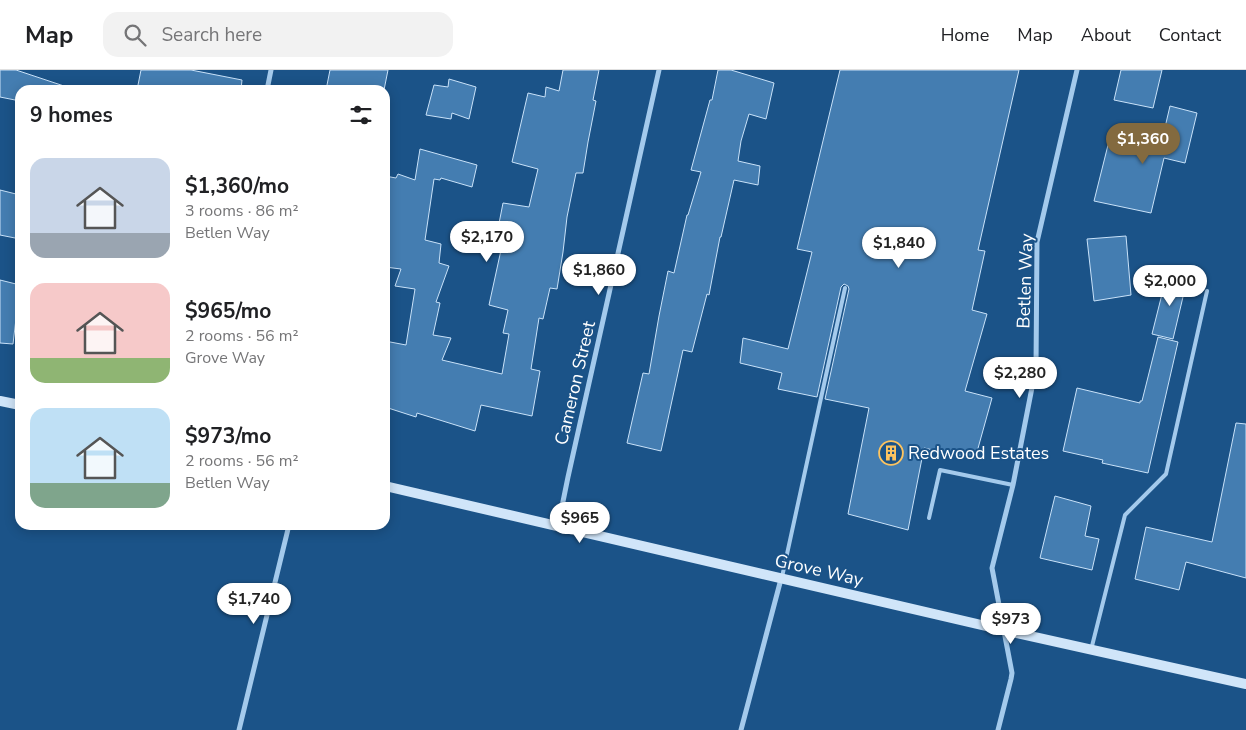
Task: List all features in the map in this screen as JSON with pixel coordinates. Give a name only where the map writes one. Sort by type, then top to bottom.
[{"type":"main road","points":[[0,401],[15,404]]},
{"type":"main road","name":"Grove Way","points":[[390,487],[1003,630],[1246,684]]},
{"type":"street","points":[[268,85],[272,70]]},
{"type":"street","name":"Cameron Street","points":[[558,526],[660,70]]},
{"type":"street","name":"Betlen Way","points":[[998,730],[1012,673],[992,568],[1014,485],[1036,367],[1037,242],[1077,70]]},
{"type":"street","points":[[239,730],[287,530]]},
{"type":"street","points":[[741,730],[782,579]]},
{"type":"lane","points":[[782,579],[845,288]]},
{"type":"lane","points":[[1092,650],[1126,515],[1166,474],[1207,291]]},
{"type":"lane","points":[[929,518],[940,470],[1014,485]]},
{"type":"building","points":[[0,70],[16,70],[61,85],[15,85],[15,100],[0,97]]},
{"type":"building","points":[[141,70],[191,70],[242,80],[242,85],[138,85]]},
{"type":"building","points":[[330,70],[388,70],[385,85],[327,85]]},
{"type":"building","points":[[563,70],[599,70],[593,100],[596,101],[583,173],[576,173],[567,217],[557,289],[550,288],[543,319],[539,318],[531,369],[540,371],[532,416],[481,405],[475,431],[417,413],[416,417],[390,409],[390,342],[406,345],[415,289],[395,286],[401,269],[390,268],[390,177],[396,178],[398,174],[415,180],[420,149],[477,165],[472,187],[441,178],[440,180],[434,179],[425,240],[441,244],[439,263],[449,266],[436,302],[440,303],[433,335],[451,338],[442,360],[502,374],[509,334],[503,333],[508,310],[489,305],[501,250],[494,249],[503,203],[529,207],[538,169],[512,162],[528,93],[545,97],[546,87],[559,91]]},
{"type":"building","points":[[718,70],[731,70],[774,83],[766,119],[749,114],[741,141],[738,161],[760,166],[758,185],[734,180],[720,237],[709,295],[707,294],[692,352],[683,350],[661,451],[627,443],[643,373],[649,374],[668,271],[674,273],[687,215],[701,172],[691,170],[710,100],[712,100]]},
{"type":"building","points":[[840,70],[1019,70],[978,250],[985,251],[972,310],[987,314],[965,391],[992,398],[975,459],[924,448],[908,530],[848,514],[869,408],[825,399],[849,289],[848,286],[844,284],[841,287],[817,397],[778,389],[782,373],[740,363],[743,338],[788,349],[812,252],[797,249]]},
{"type":"building","points":[[1121,70],[1162,70],[1153,108],[1114,100]]},
{"type":"building","points":[[449,79],[476,87],[469,119],[452,113],[451,119],[426,115],[434,85],[448,87]]},
{"type":"building","points":[[1170,106],[1197,113],[1185,163],[1164,158],[1151,213],[1094,201],[1109,141],[1159,153]]},
{"type":"building","points":[[0,190],[15,194],[15,238],[0,235]]},
{"type":"building","points":[[1126,236],[1131,295],[1094,301],[1087,239]]},
{"type":"building","points":[[1167,274],[1187,280],[1173,339],[1152,334]]},
{"type":"building","points":[[0,280],[15,284],[15,327],[13,344],[0,343]]},
{"type":"building","points":[[1158,337],[1178,342],[1148,473],[1102,463],[1103,460],[1063,451],[1077,388],[1140,403]]},
{"type":"building","points":[[1236,423],[1246,424],[1246,578],[1186,562],[1179,590],[1135,579],[1146,527],[1212,542]]},
{"type":"building","points":[[1055,496],[1091,506],[1085,536],[1099,539],[1092,570],[1040,558]]},
{"type":"place","name":"Redwood Estates","points":[[891,453]]}]
